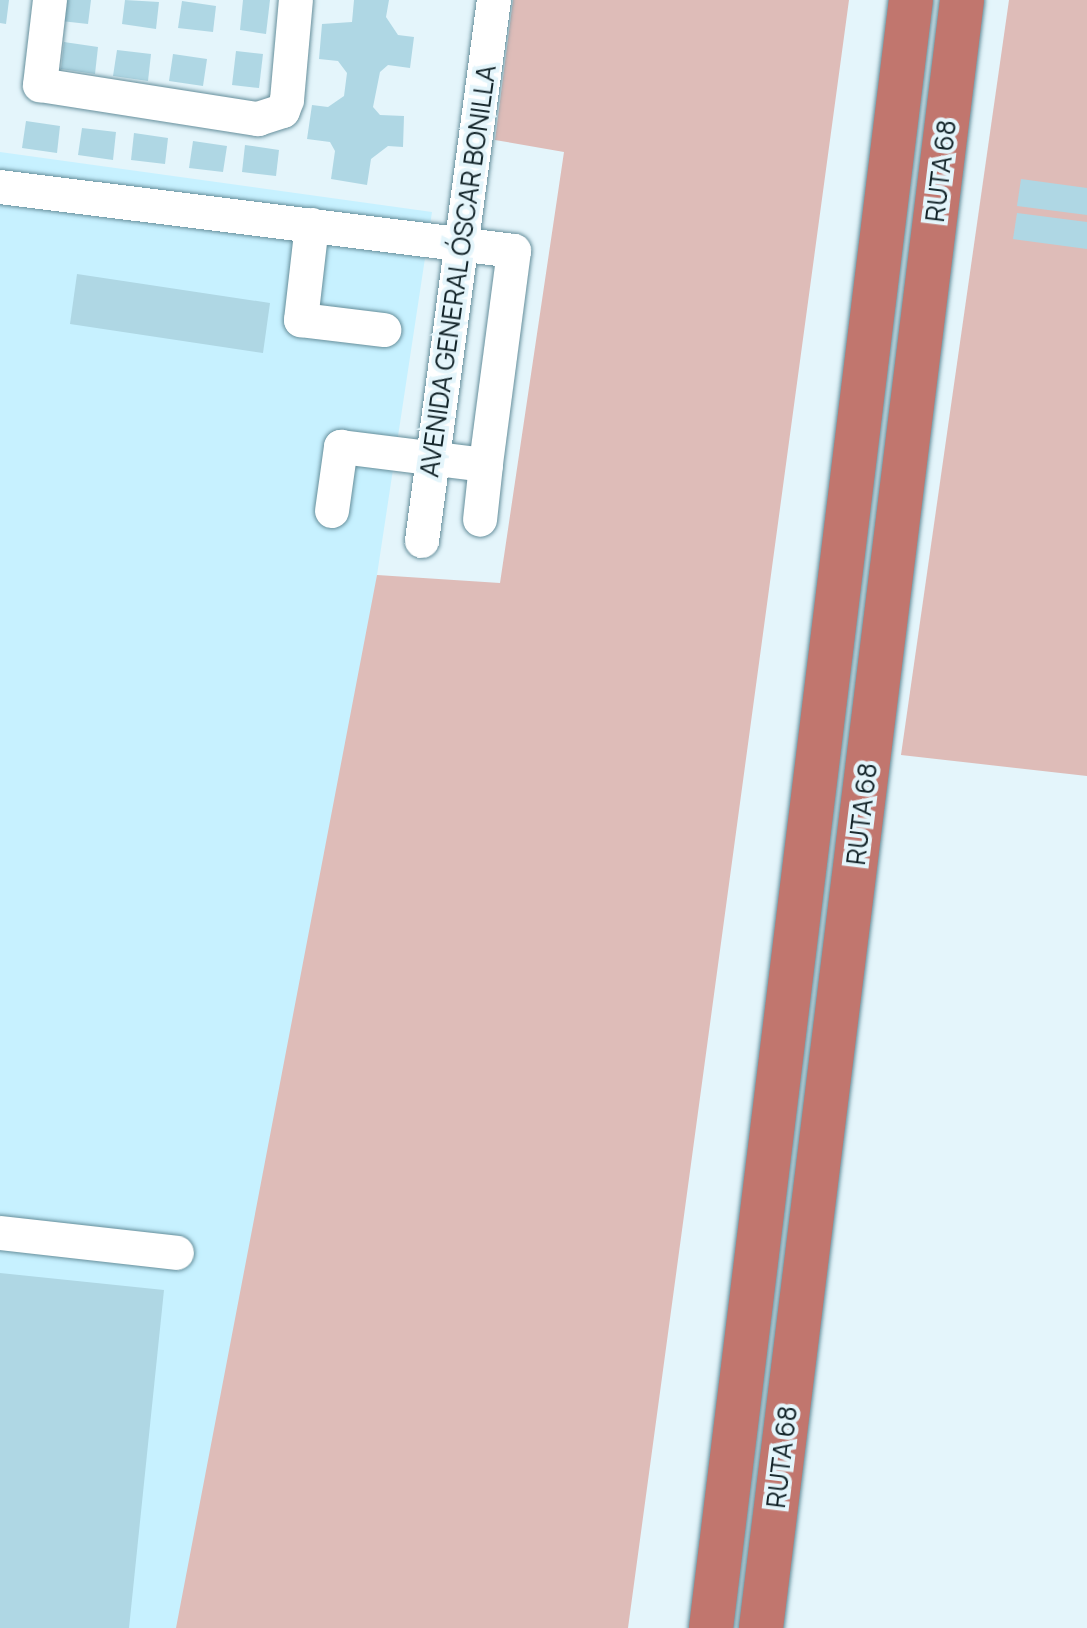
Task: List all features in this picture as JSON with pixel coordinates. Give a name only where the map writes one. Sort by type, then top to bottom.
[{"type":"highway","name":"RUTA 68","points":[[711,1628],[911,0]]},
{"type":"highway","name":"RUTA 68","points":[[761,1628],[962,0]]},
{"type":"street","points":[[50,0],[40,85],[258,119],[283,111],[287,100],[296,0]]},
{"type":"street","name":"AVENIDA GENERAL ÓSCAR BONILLA","points":[[422,541],[494,0]]},
{"type":"street","points":[[0,187],[514,251],[480,520]]},
{"type":"street","points":[[312,225],[301,320],[384,330]]},
{"type":"street","points":[[332,511],[341,447],[486,465]]},
{"type":"street","points":[[0,1233],[177,1253]]},
{"type":"shaded area","points":[[513,0],[849,0],[628,1628],[176,1628],[377,575],[500,583],[564,152],[495,140]]},
{"type":"shaded area","points":[[1009,0],[1087,0],[1087,776],[901,755]]},
{"type":"shaded area","points":[[0,152],[432,212],[377,575],[246,1628],[0,1628]]},
{"type":"building","points":[[0,0],[9,0],[6,24],[0,23]]},
{"type":"building","points":[[64,0],[91,0],[88,24],[61,21]]},
{"type":"building","points":[[125,0],[159,2],[156,29],[122,24]]},
{"type":"building","points":[[243,0],[270,0],[266,34],[240,30]]},
{"type":"building","points":[[354,0],[389,0],[386,17],[398,35],[414,37],[410,68],[388,65],[380,72],[373,107],[380,115],[404,116],[403,147],[388,146],[371,159],[367,185],[331,179],[335,151],[330,142],[307,139],[312,105],[328,107],[344,96],[347,73],[338,61],[319,59],[322,24],[352,22]]},
{"type":"building","points":[[182,1],[216,6],[213,32],[178,28]]},
{"type":"building","points":[[64,42],[98,47],[95,74],[61,69]]},
{"type":"building","points":[[117,50],[151,54],[148,81],[113,76]]},
{"type":"building","points":[[236,51],[263,54],[259,88],[232,85]]},
{"type":"building","points":[[173,54],[207,59],[203,86],[169,81]]},
{"type":"building","points":[[26,121],[60,126],[57,153],[22,148]]},
{"type":"building","points":[[82,128],[116,132],[113,160],[78,155]]},
{"type":"building","points":[[134,133],[168,138],[165,164],[131,160]]},
{"type":"building","points":[[193,141],[227,146],[223,172],[189,168]]},
{"type":"building","points":[[245,145],[279,150],[276,176],[242,172]]},
{"type":"building","points":[[1021,179],[1087,188],[1087,215],[1017,206]]},
{"type":"building","points":[[1017,213],[1087,222],[1087,249],[1013,239]]},
{"type":"building","points":[[77,274],[270,303],[263,353],[70,324]]},
{"type":"building","points":[[0,1273],[164,1290],[129,1628],[0,1628]]}]
